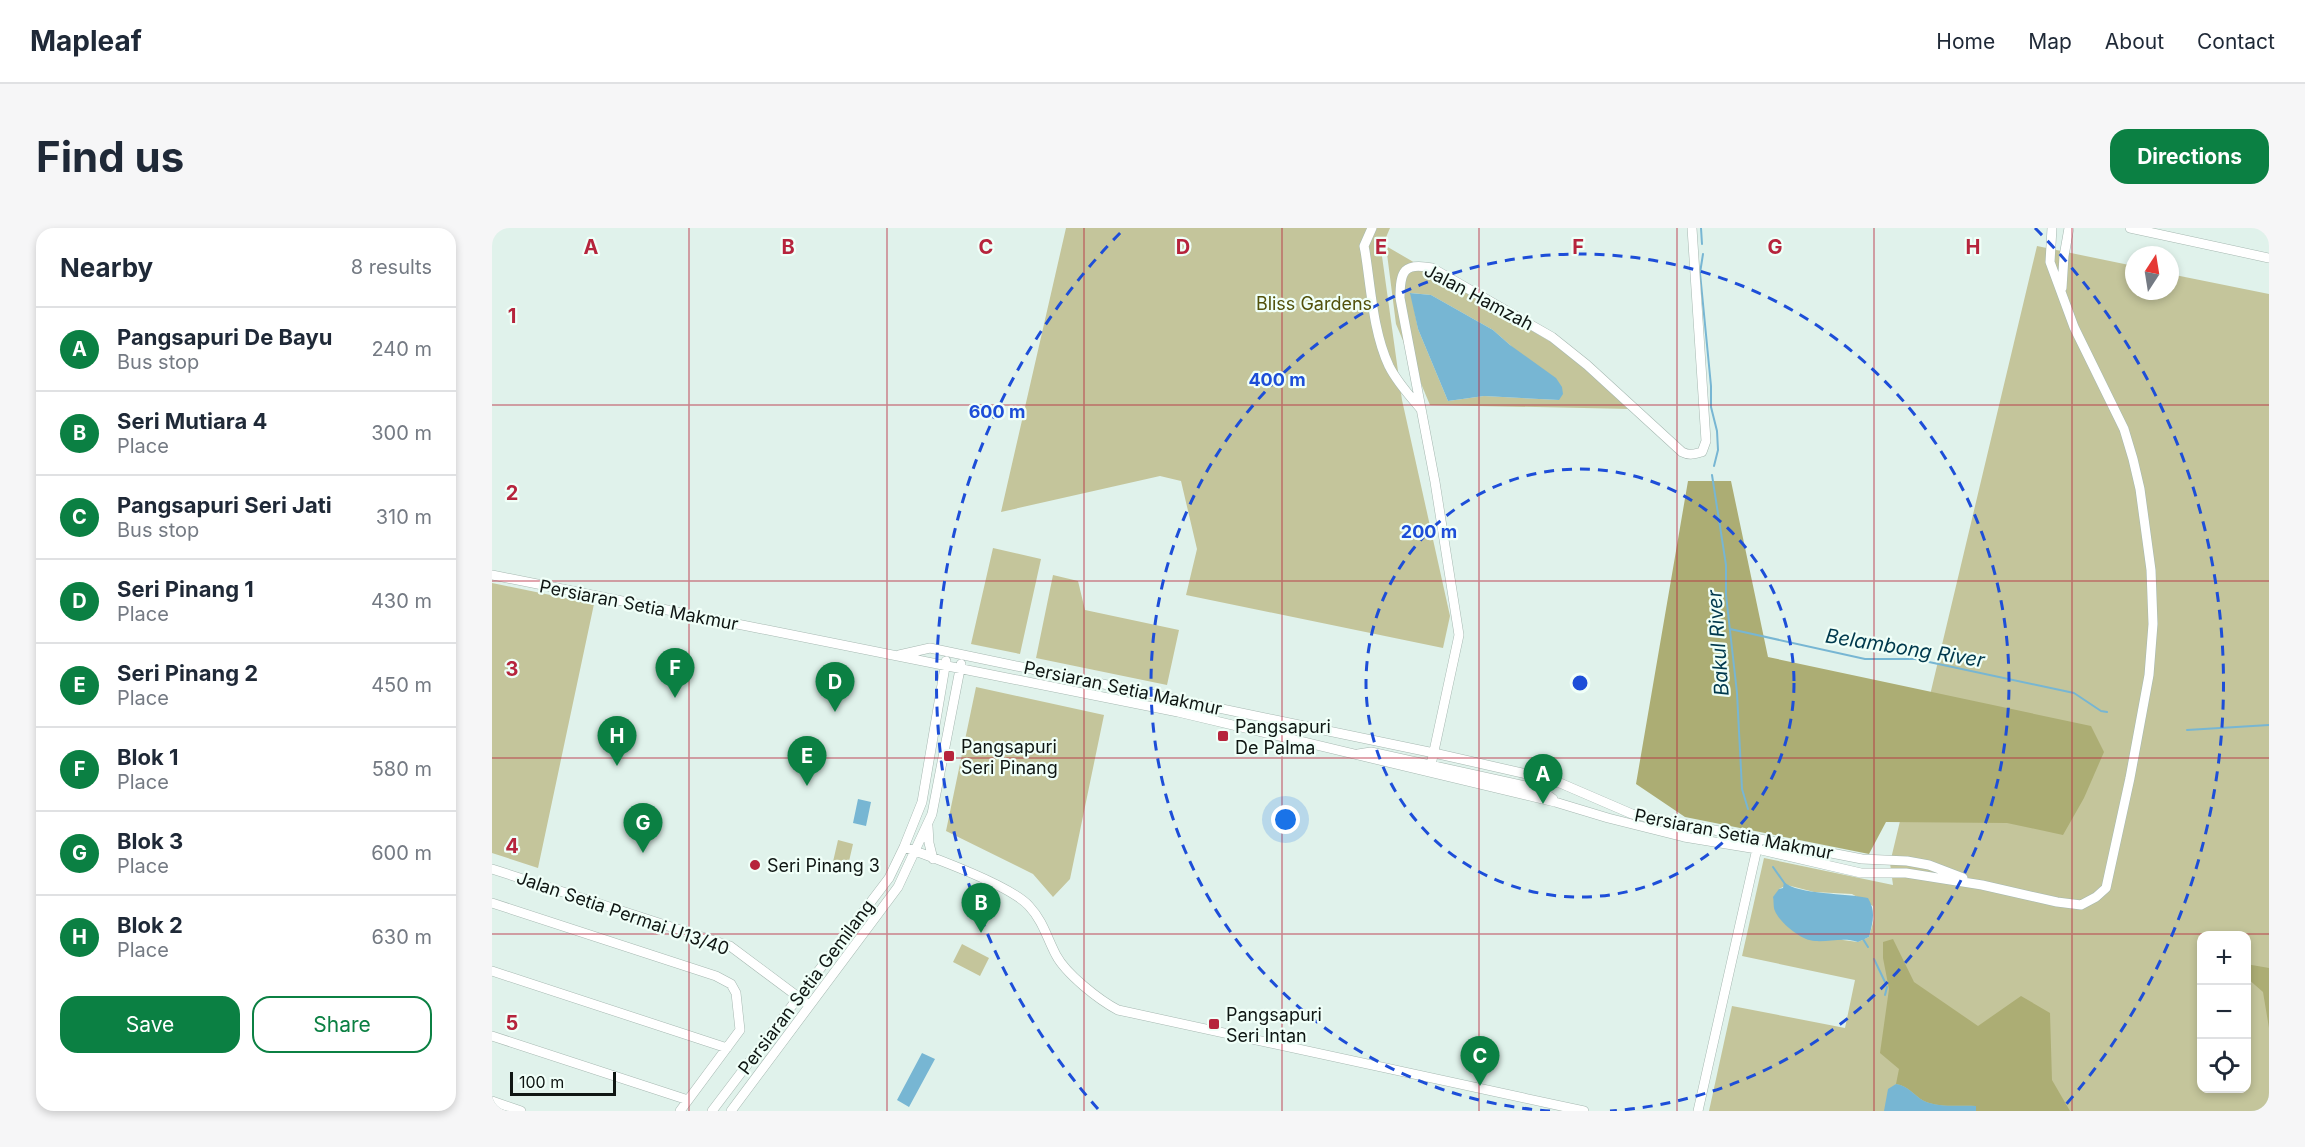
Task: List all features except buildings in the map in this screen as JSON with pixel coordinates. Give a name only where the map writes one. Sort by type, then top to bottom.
[{"type":"street","points":[[1372,228],[1364,246],[1383,350],[1389,367],[1421,410]]},
{"type":"street","name":"Jalan Hamzah","points":[[1431,765],[1459,635],[1436,482],[1400,298],[1402,274],[1407,268],[1417,264],[1432,268],[1552,338],[1587,365],[1688,455],[1702,452],[1706,441],[1692,228]]},
{"type":"street","name":"Persiaran Setia Makmur","points":[[891,656],[930,648],[1434,753],[1553,780],[1632,814],[1758,844],[1861,873],[1906,873],[1982,885],[2057,902],[2081,905],[2096,897],[2106,888],[2130,778],[2149,675],[2153,624],[2151,570],[2140,489],[2124,429],[2074,327],[2050,262],[2052,228]]},
{"type":"street","points":[[2062,290],[2064,256],[2069,228]]},
{"type":"street","points":[[2130,228],[2269,258]]},
{"type":"street","name":"Persiaran Setia Makmur","points":[[492,575],[1178,712],[1555,801],[1608,818],[1684,837],[1758,844]]},
{"type":"street","name":"Persiaran Setia Gemilang","points":[[712,1111],[889,878],[922,802],[947,652]]},
{"type":"street","name":"Persiaran Setia Gemilang","points":[[731,1111],[885,906],[916,851],[928,824],[936,796],[963,655]]},
{"type":"street","points":[[1353,755],[1371,752],[1539,789],[1555,801]]},
{"type":"street","points":[[928,824],[933,859]]},
{"type":"street","points":[[1698,1111],[1758,844]]},
{"type":"street","points":[[904,847],[1015,895],[1028,905],[1041,922],[1057,957],[1101,1000],[1118,1010],[1584,1111]]},
{"type":"street","points":[[908,866],[933,859]]},
{"type":"street","name":"Jalan Setia Permai U13/40","points":[[492,869],[730,946],[809,1005]]},
{"type":"street","points":[[492,903],[726,980],[736,993],[741,1025],[738,1033],[680,1111]]},
{"type":"street","points":[[492,971],[727,1048]]},
{"type":"street","points":[[492,1036],[688,1100]]},
{"type":"street","points":[[492,1101],[521,1111]]},
{"type":"green space","name":"Bliss Gardens","points":[[1066,228],[1390,228],[1381,249],[1402,400],[1450,616],[1443,648],[1186,595],[1197,549],[1181,481],[1160,476],[1001,512]]},
{"type":"green space","points":[[1386,246],[1563,349],[1631,409],[1430,405],[1396,324]],"holes":[[[1411,293],[1431,295],[1493,330],[1510,345],[1559,400],[1484,396],[1448,401],[1418,329]]]},
{"type":"green space","points":[[2037,246],[2125,264],[2125,300],[2179,300],[2179,276],[2269,294],[2269,1111],[1709,1111],[1732,1006],[1845,1028],[1855,980],[1742,956],[1764,858],[1893,885],[1890,863]],"holes":[[[1787,885],[1814,892],[1852,894],[1873,906],[1874,919],[1869,937],[1858,942],[1843,940],[1779,889]]]},
{"type":"green space","points":[[1688,481],[1731,481],[1768,657],[2091,726],[2104,752],[2084,798],[2063,835],[2007,823],[1886,822],[1869,854],[1685,817],[1636,784]]},
{"type":"green space","points":[[993,548],[1041,559],[1020,654],[971,644]]},
{"type":"green space","points":[[1053,575],[1078,581],[1085,610],[1179,630],[1167,685],[1036,658]]},
{"type":"green space","points":[[492,583],[594,604],[538,868],[492,853]]},
{"type":"green space","points":[[976,687],[1104,715],[1070,879],[1053,897],[1033,874],[946,831]]},
{"type":"green space","points":[[838,840],[853,844],[847,870],[832,866]]},
{"type":"green space","points":[[1893,939],[1914,982],[1978,1026],[2021,996],[2050,1013],[2052,1080],[2070,1111],[1976,1111],[1976,1106],[1943,1105],[1924,1101],[1896,1084],[1899,1069],[1880,1053],[1889,989],[1883,958],[1883,942]]},
{"type":"green space","points":[[962,944],[989,958],[980,976],[953,962]]},
{"type":"green space","points":[[2251,965],[2269,968],[2269,1028],[2263,992],[2251,982]]},
{"type":"water","points":[[1410,293],[1431,295],[1493,330],[1556,378],[1562,387],[1563,394],[1559,400],[1484,396],[1448,401],[1418,329]]},
{"type":"water","points":[[858,799],[871,802],[866,826],[853,823]]},
{"type":"water","points":[[1784,882],[1800,889],[1868,898],[1873,912],[1869,937],[1858,942],[1815,941],[1798,935],[1782,921],[1774,909],[1773,897],[1779,889],[1783,888]]},
{"type":"water","points":[[922,1053],[935,1059],[909,1107],[897,1100]]},
{"type":"water","points":[[1896,1084],[1924,1101],[1943,1105],[1976,1106],[1976,1111],[1884,1111],[1888,1089]]},
{"type":"waterway","name":"Bakul River","points":[[1701,228],[1702,244]]},
{"type":"waterway","name":"Bakul River","points":[[1703,254],[1700,273],[1711,407],[1717,431],[1718,450],[1714,466]]},
{"type":"waterway","name":"Bakul River","points":[[1712,475],[1726,565],[1726,595],[1737,693],[1742,789],[1748,809]]},
{"type":"waterway","name":"Belambong River","points":[[1730,629],[1865,659],[1915,659],[2074,693],[2101,711],[2107,712]]},
{"type":"waterway","name":"Belambong River","points":[[2187,730],[2269,725]]},
{"type":"waterway","name":"Bakul River","points":[[1773,867],[1785,884]]},
{"type":"waterway","name":"Bakul River","points":[[1863,939],[1868,947]]},
{"type":"waterway","name":"Bakul River","points":[[1874,959],[1885,982]]},
{"type":"waterway","name":"Bakul River","points":[[1885,995],[1887,987]]},
{"type":"place","name":"Blok 1","points":[[675,698]]},
{"type":"place","name":"Seri Pinang 1","points":[[835,712]]},
{"type":"place","name":"Pangsapuri De Palma","points":[[1223,736]]},
{"type":"place","name":"Pangsapuri Seri Pinang","points":[[949,756]]},
{"type":"place","name":"Blok 2","points":[[617,766]]},
{"type":"place","name":"Seri Pinang 2","points":[[807,786]]},
{"type":"place","name":"Pangsapuri De Bayu","points":[[1543,804]]},
{"type":"place","name":"Blok 3","points":[[643,853]]},
{"type":"place","name":"Seri Pinang 3","points":[[755,865]]},
{"type":"place","name":"Seri Mutiara 4","points":[[981,933]]},
{"type":"place","name":"Pangsapuri Seri Intan","points":[[1214,1024]]},
{"type":"place","name":"Pangsapuri Seri Jati","points":[[1480,1086]]}]
